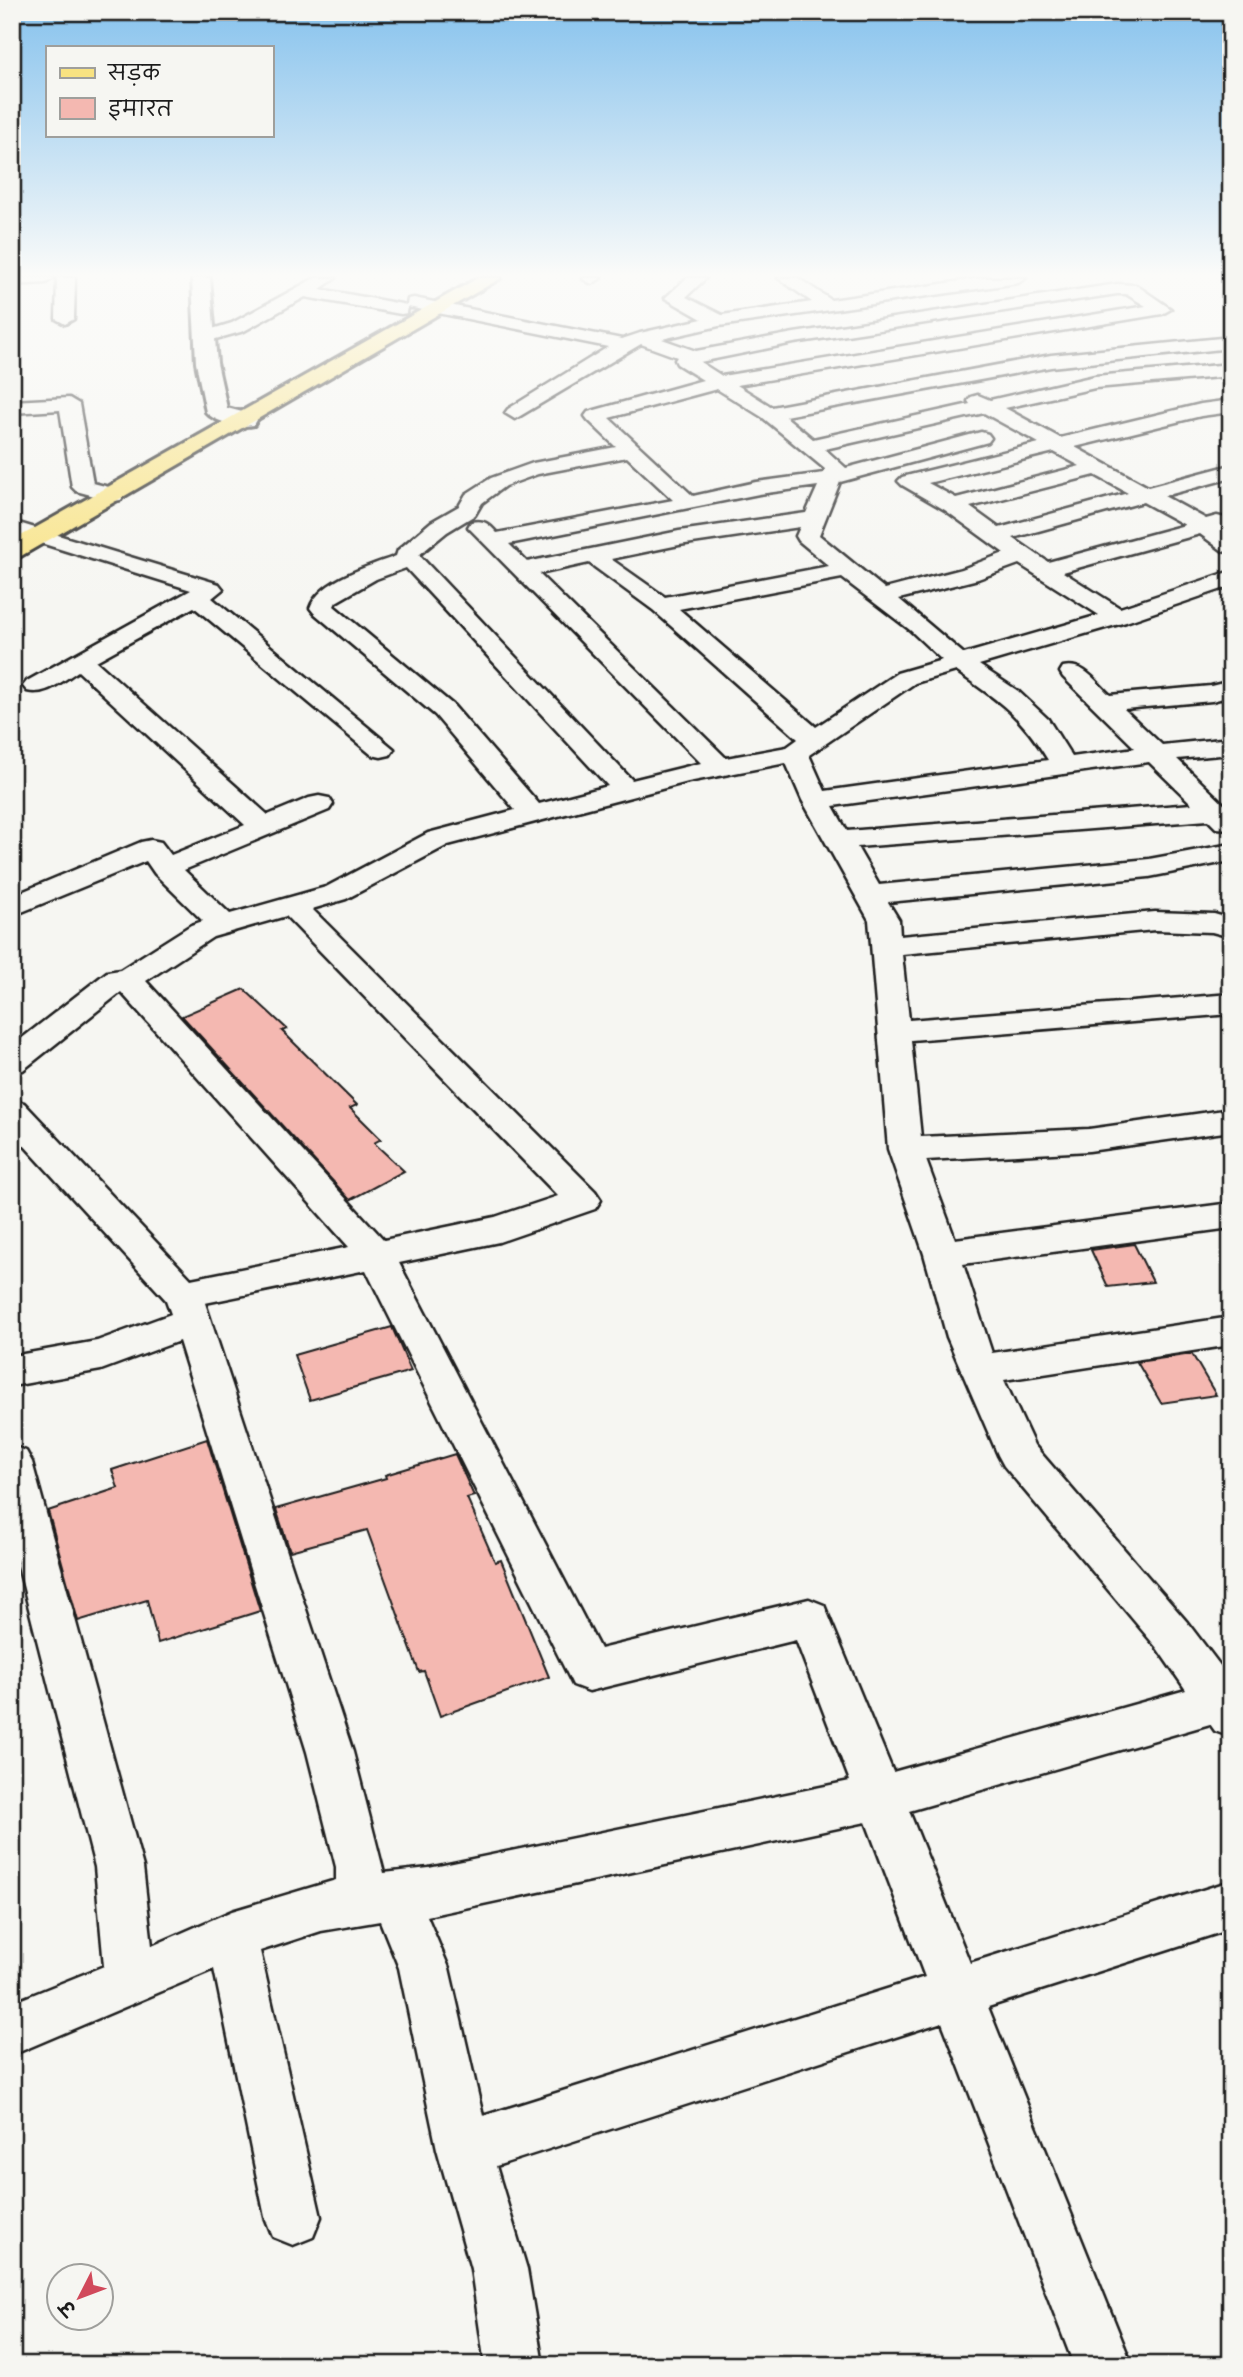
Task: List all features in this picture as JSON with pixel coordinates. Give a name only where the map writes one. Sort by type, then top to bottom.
[{"type":"main road","points":[[13,535],[83,487],[258,389]]},
{"type":"main road","points":[[42,535],[300,389]]},
{"type":"street","points":[[211,389],[217,412],[246,420]]},
{"type":"street","points":[[515,413],[555,389]]},
{"type":"street","points":[[689,503],[595,416],[694,389]]},
{"type":"street","points":[[730,389],[769,413],[836,468],[807,536],[918,625],[960,663],[1009,696],[1039,724],[1065,767]]},
{"type":"street","points":[[769,413],[897,389]]},
{"type":"street","points":[[959,389],[1204,527],[1231,547]]},
{"type":"street","points":[[809,446],[1062,389]]},
{"type":"street","points":[[12,407],[69,404],[83,487],[113,495]]},
{"type":"street","points":[[1118,617],[1021,555],[953,505],[909,481],[1201,410],[1231,406]]},
{"type":"street","points":[[494,540],[756,488],[832,478],[981,438]]},
{"type":"street","points":[[626,790],[406,555],[439,527],[467,510],[474,499],[498,482],[533,469],[631,450]]},
{"type":"street","points":[[953,505],[1098,468]]},
{"type":"street","points":[[996,536],[1231,471]]},
{"type":"street","points":[[467,510],[475,523],[720,767]]},
{"type":"street","points":[[524,570],[679,538],[814,517]]},
{"type":"street","points":[[1045,570],[1231,520]]},
{"type":"street","points":[[13,535],[42,535],[211,589],[36,686]]},
{"type":"street","points":[[881,597],[970,574],[1021,555]]},
{"type":"street","points":[[12,2029],[131,1982],[232,1936],[321,1908],[377,1897],[429,1892],[880,1797],[1225,1709],[1172,1635],[1018,1455],[966,1337],[942,1254],[905,1149],[884,920],[816,800],[805,746],[661,605],[593,556]]},
{"type":"street","points":[[410,559],[368,574],[326,598],[322,608],[444,710],[533,814]]},
{"type":"street","points":[[661,605],[847,570]]},
{"type":"street","points":[[20,1045],[118,979],[127,979],[202,931],[336,893],[438,839],[805,746],[906,678],[1118,617],[1231,578]]},
{"type":"street","points":[[196,597],[382,749]]},
{"type":"street","points":[[80,660],[264,827]]},
{"type":"street","points":[[1072,672],[1222,819]]},
{"type":"street","points":[[1105,703],[1212,693],[1231,688]]},
{"type":"street","points":[[816,800],[1157,753],[1231,746]]},
{"type":"street","points":[[165,868],[319,804]]},
{"type":"street","points":[[839,840],[1222,819]]},
{"type":"street","points":[[12,907],[151,848],[165,868],[224,925]]},
{"type":"street","points":[[870,895],[1149,868],[1231,852]]},
{"type":"street","points":[[12,1371],[101,1355],[188,1307],[376,1254],[499,1229],[583,1200],[292,905]]},
{"type":"street","points":[[887,946],[1156,921],[1214,923],[1231,928]]},
{"type":"street","points":[[127,979],[376,1254],[589,1671],[809,1618],[1103,2365]]},
{"type":"street","points":[[896,1031],[1231,1004]]},
{"type":"street","points":[[12,1111],[188,1307],[330,1752],[360,1867],[424,1968],[464,2149],[499,2269],[514,2365]]},
{"type":"street","points":[[905,1149],[1089,1140],[1231,1120]]},
{"type":"street","points":[[942,1254],[1231,1215]]},
{"type":"street","points":[[982,1369],[1231,1331]]},
{"type":"street","points":[[12,1462],[119,1867],[131,1982]]},
{"type":"street","points":[[464,2149],[1231,1905]]},
{"type":"street","points":[[232,1936],[293,2217]]},
{"type":"building","points":[[244,989],[287,1029],[282,1031],[357,1105],[350,1108],[381,1139],[374,1143],[404,1171],[350,1200],[182,1016]]},
{"type":"building","points":[[1134,1244],[1153,1282],[1108,1287],[1091,1250]]},
{"type":"building","points":[[392,1327],[411,1371],[310,1400],[294,1355]]},
{"type":"building","points":[[1192,1354],[1216,1395],[1161,1403],[1137,1362]]},
{"type":"building","points":[[207,1439],[260,1611],[158,1643],[147,1600],[78,1621],[48,1511],[118,1488],[112,1470]]},
{"type":"building","points":[[455,1454],[474,1496],[467,1498],[495,1562],[501,1560],[549,1677],[440,1716],[424,1671],[419,1672],[367,1530],[290,1551],[276,1509],[386,1478],[385,1475]]}]
